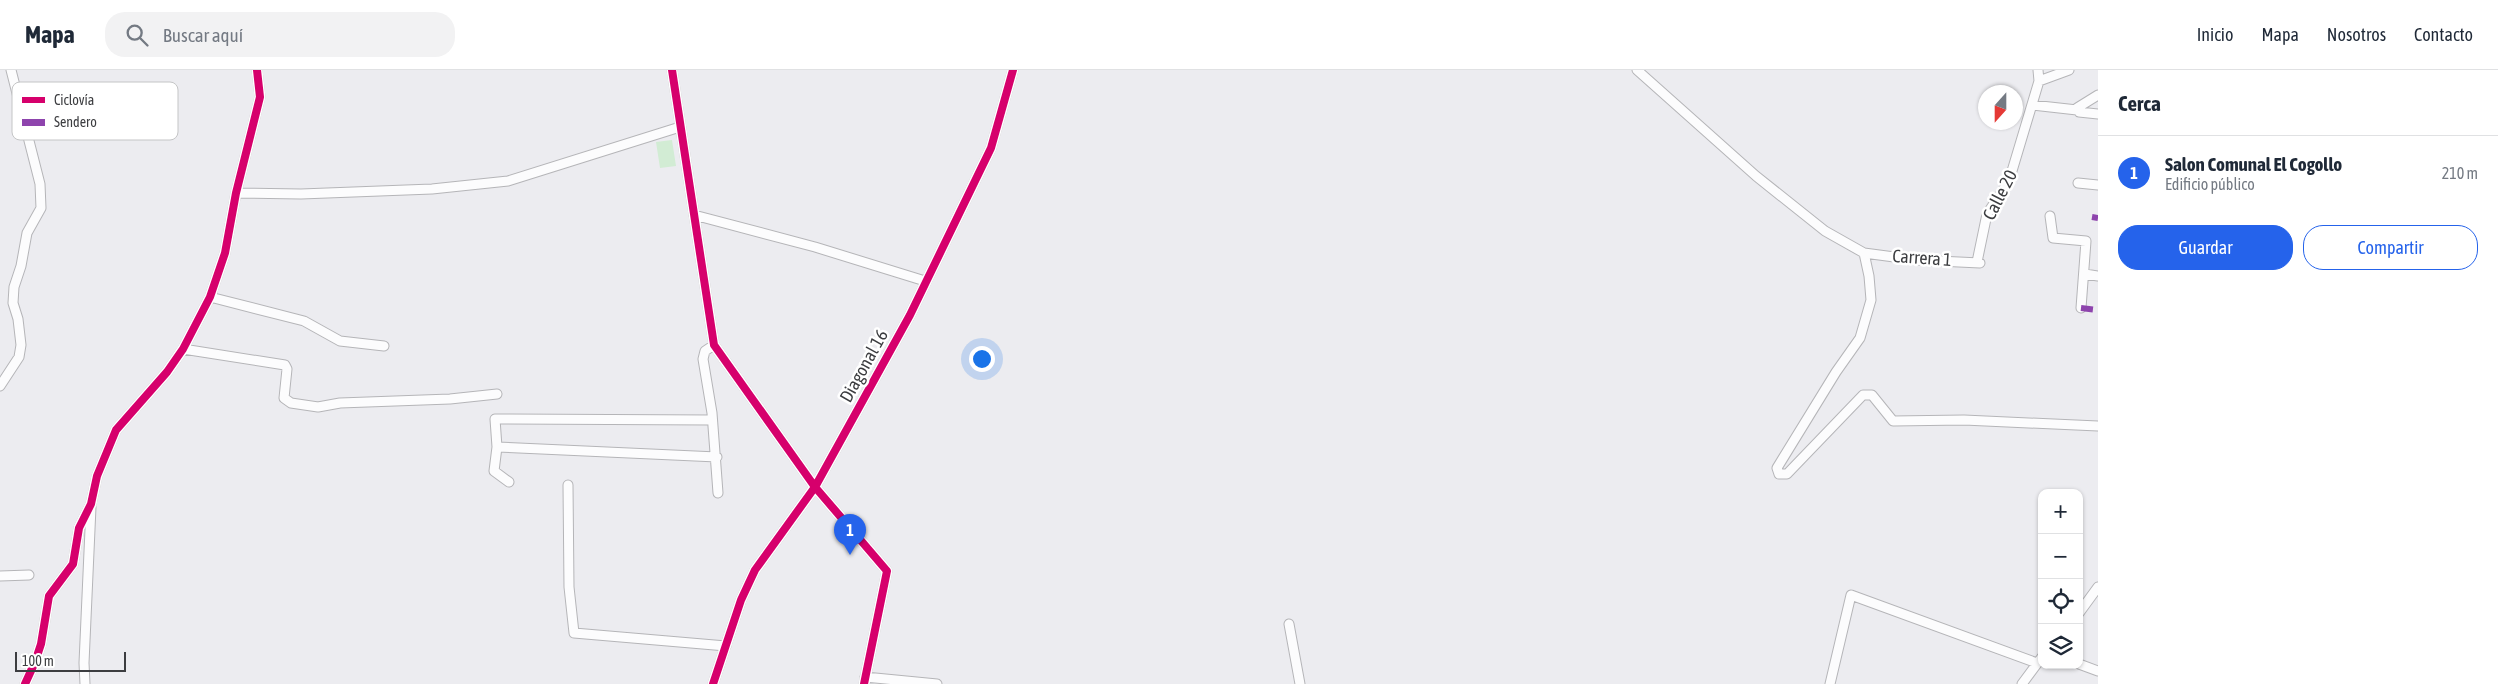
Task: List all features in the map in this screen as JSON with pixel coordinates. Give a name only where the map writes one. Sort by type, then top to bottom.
[{"type":"street","points":[[85,684],[84,662],[91,504],[97,476],[116,430],[167,372],[183,349],[210,297],[225,253],[236,193],[260,97],[257,70]]},
{"type":"street","points":[[672,70],[714,345],[815,487],[887,571],[865,681],[937,684]]},
{"type":"street","name":"Diagonal 16","points":[[713,684],[754,570],[815,487],[910,315],[991,148],[1013,70]]},
{"type":"street","points":[[1637,70],[1756,176],[1826,231],[1864,253],[1869,276],[1871,300],[1860,338],[1836,372],[1792,444],[1778,468],[1779,474],[1787,474],[1863,395],[1868,393],[1872,395],[1893,421],[1964,420],[2098,426]]},
{"type":"street","name":"Calle 20","points":[[1978,263],[1987,214],[2010,181],[2039,81],[2038,70]]},
{"type":"street","points":[[2039,81],[2069,70]]},
{"type":"street","points":[[2077,110],[2078,106],[2098,95]]},
{"type":"street","points":[[2032,105],[2098,114]]},
{"type":"street","points":[[236,193],[301,194],[432,189],[508,181],[680,127]]},
{"type":"street","points":[[0,386],[19,356],[21,337],[13,303],[14,287],[21,266],[27,233],[41,208],[40,184],[29,140]]},
{"type":"street","points":[[2078,183],[2098,185]]},
{"type":"street","points":[[694,215],[815,247],[925,281]]},
{"type":"street","points":[[2050,216],[2053,238],[2086,242],[2081,308]]},
{"type":"street","name":"Carrera 1","points":[[1864,253],[1917,260],[1978,263]]},
{"type":"street","points":[[2084,274],[2098,276]]},
{"type":"street","points":[[210,297],[304,321],[340,341],[384,346]]},
{"type":"street","points":[[714,345],[705,351],[703,359],[717,458],[718,493]]},
{"type":"street","points":[[183,349],[285,365],[287,369],[284,398],[291,403],[307,407],[340,403],[450,399],[497,394]]},
{"type":"street","points":[[508,482],[494,471],[497,448],[495,419],[712,420]]},
{"type":"street","points":[[497,448],[717,458]]},
{"type":"street","points":[[568,485],[569,587],[574,633],[726,646]]},
{"type":"street","points":[[25,684],[36,662],[41,644],[48,596],[70,571],[79,528],[91,504]]},
{"type":"street","points":[[0,576],[29,575]]},
{"type":"street","points":[[2083,608],[2098,587]]},
{"type":"street","points":[[1830,684],[1851,595],[2038,660]]},
{"type":"street","points":[[1289,624],[1300,684]]},
{"type":"street","points":[[2022,684],[2038,661]]},
{"type":"street","points":[[2083,665],[2098,671]]},
{"type":"green space","points":[[672,140],[676,166],[660,168],[656,142]]},
{"type":"marked path","points":[[2092,217],[2098,218]]},
{"type":"marked path","points":[[2081,308],[2098,310]]},
{"type":"cycle path","points":[[25,684],[41,644],[49,596],[73,564],[79,528],[91,504],[97,476],[116,430],[167,372],[183,349],[210,297],[225,253],[236,193],[260,97],[257,70]]},
{"type":"cycle path","points":[[672,70],[714,345],[815,487],[887,571],[864,684]]},
{"type":"cycle path","points":[[713,684],[741,600],[755,570],[815,487],[910,315],[991,148],[1013,70]]},
{"type":"place","name":"Salon Comunal El Cogollo","points":[[850,555]]}]
